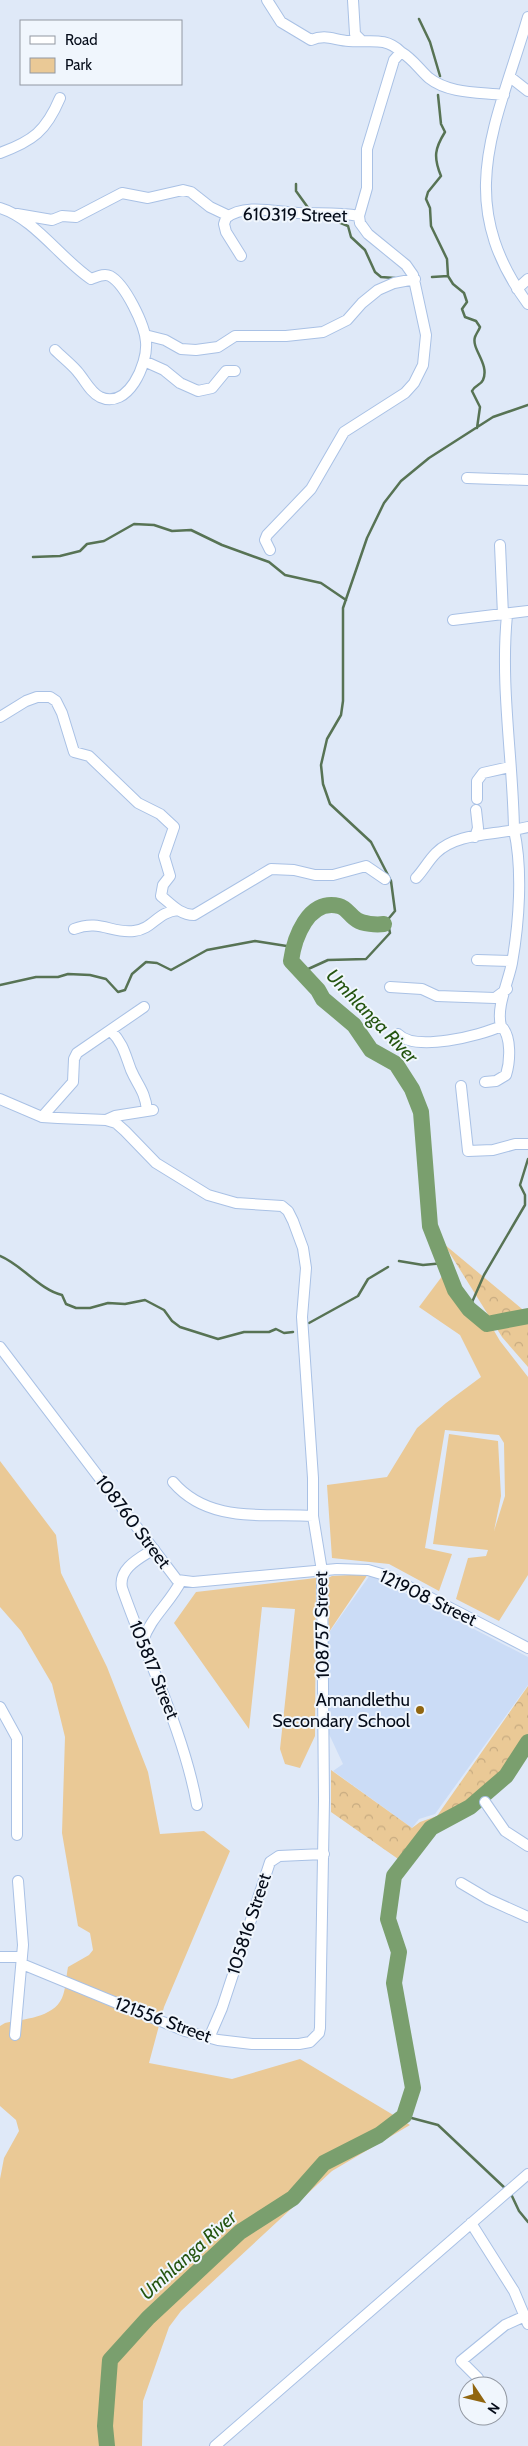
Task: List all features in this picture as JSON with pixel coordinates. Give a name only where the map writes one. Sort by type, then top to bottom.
[{"type":"street","points":[[267,0],[281,22],[311,40],[320,36],[349,41],[387,42],[414,61],[430,78],[444,87],[504,95]]},
{"type":"street","points":[[353,0],[355,34],[361,40]]},
{"type":"street","points":[[527,24],[504,95],[487,158],[485,181],[486,210],[492,237],[517,289],[528,304]]},
{"type":"street","name":"610319 Street","points":[[241,256],[224,228],[226,218],[229,216],[257,210],[296,213],[332,212],[359,216],[367,188],[367,149],[393,65],[401,52]]},
{"type":"street","points":[[510,77],[528,91]]},
{"type":"street","points":[[0,153],[36,136],[46,124],[60,98]]},
{"type":"street","points":[[5,210],[52,220],[62,216],[76,217],[122,193],[148,198],[183,190],[191,192],[210,207],[229,216]]},
{"type":"street","points":[[5,210],[23,220],[91,279],[101,275],[109,275],[119,285],[135,309],[145,334],[144,361],[139,373],[122,396],[109,399],[93,392],[77,372],[55,350]]},
{"type":"street","points":[[270,550],[265,540],[267,535],[311,489],[344,432],[405,393],[420,374],[425,352],[426,335],[415,280],[406,265],[368,234],[360,223],[359,216]]},
{"type":"street","points":[[517,289],[528,279]]},
{"type":"street","points":[[145,334],[165,340],[181,349],[196,350],[218,347],[235,336],[286,336],[323,332],[347,320],[362,302],[378,290],[394,283],[415,280]]},
{"type":"street","points":[[144,361],[164,370],[180,383],[198,391],[212,388],[226,371],[235,371]]},
{"type":"street","points":[[467,478],[528,480]]},
{"type":"street","points":[[485,1082],[496,1082],[506,1075],[510,1063],[504,1030],[498,1016],[512,961],[519,850],[514,830],[510,767],[505,615],[500,545]]},
{"type":"street","points":[[453,620],[528,611]]},
{"type":"street","points":[[0,717],[26,701],[37,697],[50,697],[56,701],[62,713],[74,752],[89,756],[105,769],[140,805],[160,814],[174,827],[164,856],[170,876],[161,893],[178,910],[188,915],[194,915],[271,869],[294,870],[315,875],[333,875],[366,866],[385,879]]},
{"type":"street","points":[[477,798],[477,781],[483,773],[510,767]]},
{"type":"street","points":[[475,837],[478,828],[476,810]]},
{"type":"street","points":[[416,878],[435,854],[458,841],[528,827]]},
{"type":"street","points":[[74,929],[81,926],[103,925],[116,930],[136,931],[148,927],[167,911],[178,910]]},
{"type":"street","points":[[477,960],[512,961]]},
{"type":"street","points":[[390,987],[422,988],[438,996],[495,998],[506,989]]},
{"type":"street","points":[[42,1116],[73,1082],[74,1060],[77,1053],[144,1007]]},
{"type":"street","points":[[398,1034],[404,1039],[415,1042],[471,1037],[501,1026]]},
{"type":"street","points":[[0,1099],[42,1116],[106,1120],[115,1116],[150,1110],[143,1089],[132,1072],[124,1046],[111,1031]]},
{"type":"street","points":[[461,1086],[468,1151],[493,1150],[515,1144],[528,1144]]},
{"type":"street","name":"108757 Street","points":[[106,1120],[116,1123],[156,1163],[208,1196],[236,1203],[282,1206],[288,1211],[293,1221],[305,1256],[306,1268],[302,1310],[313,1516],[322,1571],[324,1854],[322,2019],[319,2033],[310,2042]]},
{"type":"street","name":"108760 Street","points":[[0,1347],[175,1579],[193,1582],[322,1571]]},
{"type":"street","points":[[173,1482],[190,1500],[204,1506],[240,1515],[313,1516]]},
{"type":"street","name":"105817 Street","points":[[154,1549],[135,1560],[125,1571],[121,1582],[186,1756],[197,1805]]},
{"type":"street","name":"121908 Street","points":[[322,1571],[357,1569],[376,1571],[528,1648]]},
{"type":"street","points":[[143,1640],[149,1626],[171,1600],[181,1581]]},
{"type":"street","points":[[0,1707],[17,1738],[16,1835]]},
{"type":"street","points":[[485,1802],[505,1831],[528,1846]]},
{"type":"street","name":"105816 Street","points":[[209,2038],[222,2008],[270,1862],[279,1856],[324,1854]]},
{"type":"street","points":[[15,2035],[22,1961],[18,1881]]},
{"type":"street","points":[[461,1883],[488,1899],[528,1917]]},
{"type":"street","points":[[0,1957],[22,1961]]},
{"type":"street","name":"121556 Street","points":[[22,1961],[185,2031],[209,2038],[252,2044],[287,2045],[310,2042]]},
{"type":"street","points":[[215,2446],[471,2223],[525,2179]]},
{"type":"street","points":[[471,2223],[514,2291],[527,2320],[505,2325],[461,2361],[476,2376]]},
{"type":"shaded area","name":"Amandlethu Secondary School","points":[[370,1575],[528,1657],[528,1685],[435,1814],[419,1819],[412,1828],[333,1771],[343,1764],[329,1734],[328,1634]]},
{"type":"green space","points":[[444,1244],[528,1314],[528,1367],[502,1337]]},
{"type":"green space","points":[[443,1275],[470,1316],[485,1327],[493,1329],[528,1377],[528,1575],[499,1621],[456,1599],[468,1558],[486,1556],[488,1550],[433,1544],[449,1434],[498,1441],[501,1496],[494,1531],[505,1496],[504,1443],[499,1435],[445,1430],[425,1548],[452,1554],[439,1591],[389,1564],[332,1558],[327,1485],[387,1477],[417,1428],[481,1377],[460,1335],[419,1307]]},
{"type":"green space","points":[[0,1461],[56,1535],[61,1573],[107,1667],[148,1772],[160,1834],[204,1831],[230,1851],[164,2007],[149,2063],[232,2079],[300,2059],[410,2125],[332,2171],[181,2311],[169,2327],[143,2401],[142,2446],[0,2446],[0,2179],[4,2158],[19,2131],[16,2120],[0,2106],[0,2026],[5,2023],[29,2019],[52,2010],[62,1998],[68,1967],[89,1955],[93,1950],[90,1933],[78,1926],[62,1833],[65,1737],[52,1684],[21,1631],[0,1607]]},
{"type":"green space","points":[[368,1574],[329,1632],[326,1579],[332,1576]]},
{"type":"green space","points":[[316,1578],[315,1736],[300,1768],[285,1764],[280,1749],[295,1609],[262,1607],[249,1729],[174,1623],[196,1592]]},
{"type":"green space","points":[[528,1686],[528,1737],[503,1774],[468,1805],[429,1825],[401,1861],[331,1812],[331,1770],[412,1828],[420,1822],[437,1816]]},
{"type":"waterway","points":[[419,19],[430,42],[440,76]]},
{"type":"waterway","points":[[438,95],[441,124],[445,132],[436,153],[441,176],[428,192],[426,199],[430,208],[431,226],[447,259],[448,276],[453,284],[464,293],[467,302],[462,309],[465,317],[476,321],[480,327],[474,342],[485,374],[482,382],[472,391],[480,407],[477,428]]},
{"type":"waterway","points":[[296,184],[296,191],[309,209]]},
{"type":"waterway","points":[[326,217],[348,226],[351,237],[365,250],[375,272],[381,277],[395,278]]},
{"type":"waterway","points":[[432,277],[448,276]]},
{"type":"waterway","name":"Umhlanga River","points":[[307,977],[306,970],[328,960],[366,959],[390,933],[389,928],[384,924],[395,911],[391,881],[371,842],[330,804],[323,784],[321,765],[327,739],[341,715],[343,701],[343,608],[367,538],[384,503],[401,481],[429,458],[493,417],[528,405]]},
{"type":"waterway","points":[[33,557],[60,556],[80,551],[87,544],[104,541],[134,524],[154,525],[172,531],[191,530],[222,545],[269,562],[285,575],[321,583],[346,600]]},
{"type":"waterway","name":"Umhlanga River","points":[[384,924],[370,924],[360,921],[339,906],[328,905],[319,908],[304,922],[295,942],[291,961],[318,990],[323,999],[354,1025],[371,1050],[396,1064],[412,1089],[421,1112],[430,1226],[455,1290],[469,1309],[487,1324],[528,1316]]},
{"type":"waterway","points":[[0,985],[36,977],[58,977],[68,974],[90,975],[106,979],[118,992],[125,990],[132,974],[146,962],[157,963],[171,970],[207,950],[255,941],[293,947]]},
{"type":"waterway","points":[[469,1309],[484,1275],[525,1205],[525,1195],[520,1185],[528,1159]]},
{"type":"waterway","points":[[0,1256],[16,1265],[46,1288],[62,1295],[66,1304],[76,1308],[90,1308],[108,1303],[125,1304],[145,1300],[164,1310],[172,1321],[180,1327],[218,1339],[244,1332],[269,1332],[276,1329],[284,1333],[293,1332]]},
{"type":"waterway","points":[[399,1261],[423,1265],[444,1263]]},
{"type":"waterway","points":[[309,1323],[358,1296],[368,1279],[388,1267]]},
{"type":"waterway","name":"Umhlanga River","points":[[107,2446],[105,2426],[110,2360],[148,2318],[240,2232],[293,2198],[324,2163],[379,2135],[404,2116],[413,2088],[394,1983],[399,1952],[388,1919],[394,1876],[431,1828],[470,1807],[506,1776],[528,1742]]},
{"type":"waterway","points":[[404,2116],[438,2125],[507,2190]]},
{"type":"waterway","points":[[511,2194],[519,2211],[528,2222]]},
{"type":"place","name":"Amandlethu Secondary School","points":[[420,1710]]}]
